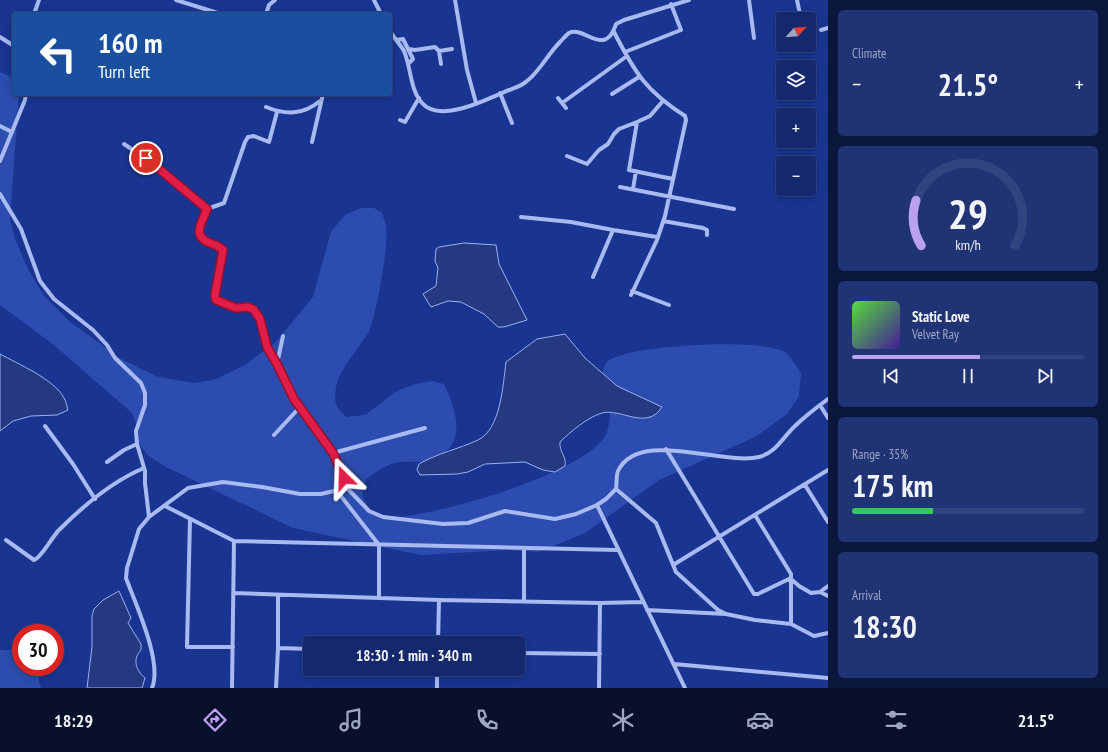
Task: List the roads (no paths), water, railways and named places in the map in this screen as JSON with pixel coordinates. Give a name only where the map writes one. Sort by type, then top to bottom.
[{"type":"street","points":[[35,12],[39,0]]},
{"type":"street","points":[[176,0],[215,12]]},
{"type":"street","points":[[267,12],[269,5],[275,0]]},
{"type":"street","points":[[374,0],[380,12]]},
{"type":"street","points":[[455,0],[467,70],[476,103]]},
{"type":"street","points":[[392,34],[404,51],[422,104],[433,110],[445,112],[476,103],[526,83],[534,75],[548,54],[569,33],[576,32],[599,41],[606,39],[614,32],[616,24],[624,20],[671,4],[689,0]]},
{"type":"street","points":[[749,0],[754,38]]},
{"type":"street","points":[[797,0],[800,12]]},
{"type":"street","points":[[562,103],[626,54],[681,30],[671,4]]},
{"type":"street","points":[[821,30],[828,28]]},
{"type":"street","points":[[614,32],[639,77],[662,102],[685,116],[686,120],[663,221],[631,293],[669,305]]},
{"type":"street","points":[[0,37],[12,45]]},
{"type":"street","points":[[396,40],[403,39],[409,49],[413,59],[408,64]]},
{"type":"street","points":[[409,49],[415,50],[435,47],[439,51],[441,64]]},
{"type":"street","points":[[439,51],[452,49]]},
{"type":"street","points":[[612,94],[639,77]]},
{"type":"street","points":[[500,94],[512,123]]},
{"type":"street","points":[[0,161],[26,100],[26,96]]},
{"type":"street","points":[[312,142],[322,96]]},
{"type":"street","points":[[400,120],[405,122],[419,98]]},
{"type":"street","points":[[558,98],[566,108]]},
{"type":"street","points":[[266,107],[277,112],[302,112],[311,109],[320,101]]},
{"type":"street","points":[[567,156],[587,164],[599,150],[608,144],[619,129],[650,116],[662,102]]},
{"type":"street","points":[[277,112],[269,142],[254,136],[248,137],[224,203],[207,209],[198,232],[202,240],[220,246],[223,250],[215,295],[216,300],[236,308],[248,307],[254,310],[260,319],[267,347],[294,399],[333,453],[340,467],[347,488],[370,511],[383,517],[443,524],[468,523],[505,511],[555,519],[576,514],[597,505],[606,499],[616,489],[618,471],[625,461],[636,454],[666,449],[734,460],[760,457],[774,450],[794,426],[828,399]]},
{"type":"street","points":[[637,122],[629,170],[673,179]]},
{"type":"street","points":[[0,126],[12,132]]},
{"type":"street","points":[[124,144],[157,166],[207,209]]},
{"type":"street","points":[[633,189],[636,171]]},
{"type":"street","points":[[620,187],[734,209]]},
{"type":"street","points":[[0,194],[21,229],[40,281],[54,299],[93,330],[115,358],[141,383],[145,394],[145,405],[136,432],[137,444],[144,468],[149,517]]},
{"type":"street","points":[[522,217],[571,222],[657,237]]},
{"type":"street","points":[[663,221],[703,228],[707,230],[707,235]]},
{"type":"street","points":[[593,277],[613,230]]},
{"type":"street","points":[[277,364],[283,336]]},
{"type":"street","points":[[820,405],[828,418]]},
{"type":"street","points":[[274,435],[300,407]]},
{"type":"street","points":[[45,426],[73,464],[95,499]]},
{"type":"street","points":[[333,453],[425,428]]},
{"type":"street","points":[[107,462],[124,450],[137,444]]},
{"type":"street","points":[[666,449],[754,594],[758,594],[791,578]]},
{"type":"street","points":[[6,540],[29,558],[34,560],[38,559],[50,539],[95,499],[133,473],[144,468]]},
{"type":"street","points":[[673,565],[828,470]]},
{"type":"street","points":[[152,688],[154,673],[151,650],[126,578],[127,568],[139,529],[149,517],[188,488],[223,482],[300,494],[322,494],[347,488]]},
{"type":"street","points":[[805,485],[828,522]]},
{"type":"street","points":[[616,489],[656,523],[676,572],[718,610],[726,614]]},
{"type":"street","points":[[337,490],[379,545],[379,598]]},
{"type":"street","points":[[597,505],[617,550],[685,688]]},
{"type":"street","points":[[165,506],[234,541],[617,550]]},
{"type":"street","points":[[755,515],[791,574],[791,624]]},
{"type":"street","points":[[190,519],[187,647],[233,647]]},
{"type":"street","points":[[232,688],[234,541]]},
{"type":"street","points":[[524,548],[524,600]]},
{"type":"street","points":[[791,578],[799,586],[811,593],[820,592],[828,586]]},
{"type":"street","points":[[820,592],[828,596]]},
{"type":"street","points":[[234,593],[278,596],[439,600],[524,600],[600,603],[643,602]]},
{"type":"street","points":[[276,688],[278,596]]},
{"type":"street","points":[[438,636],[439,600]]},
{"type":"street","points":[[599,688],[600,603]]},
{"type":"street","points":[[646,610],[726,614],[755,620],[791,624],[814,636],[828,633]]},
{"type":"street","points":[[278,648],[303,649]]},
{"type":"street","points":[[525,653],[600,654]]},
{"type":"street","points":[[674,664],[828,678]]},
{"type":"street","points":[[437,676],[437,688]]}]
